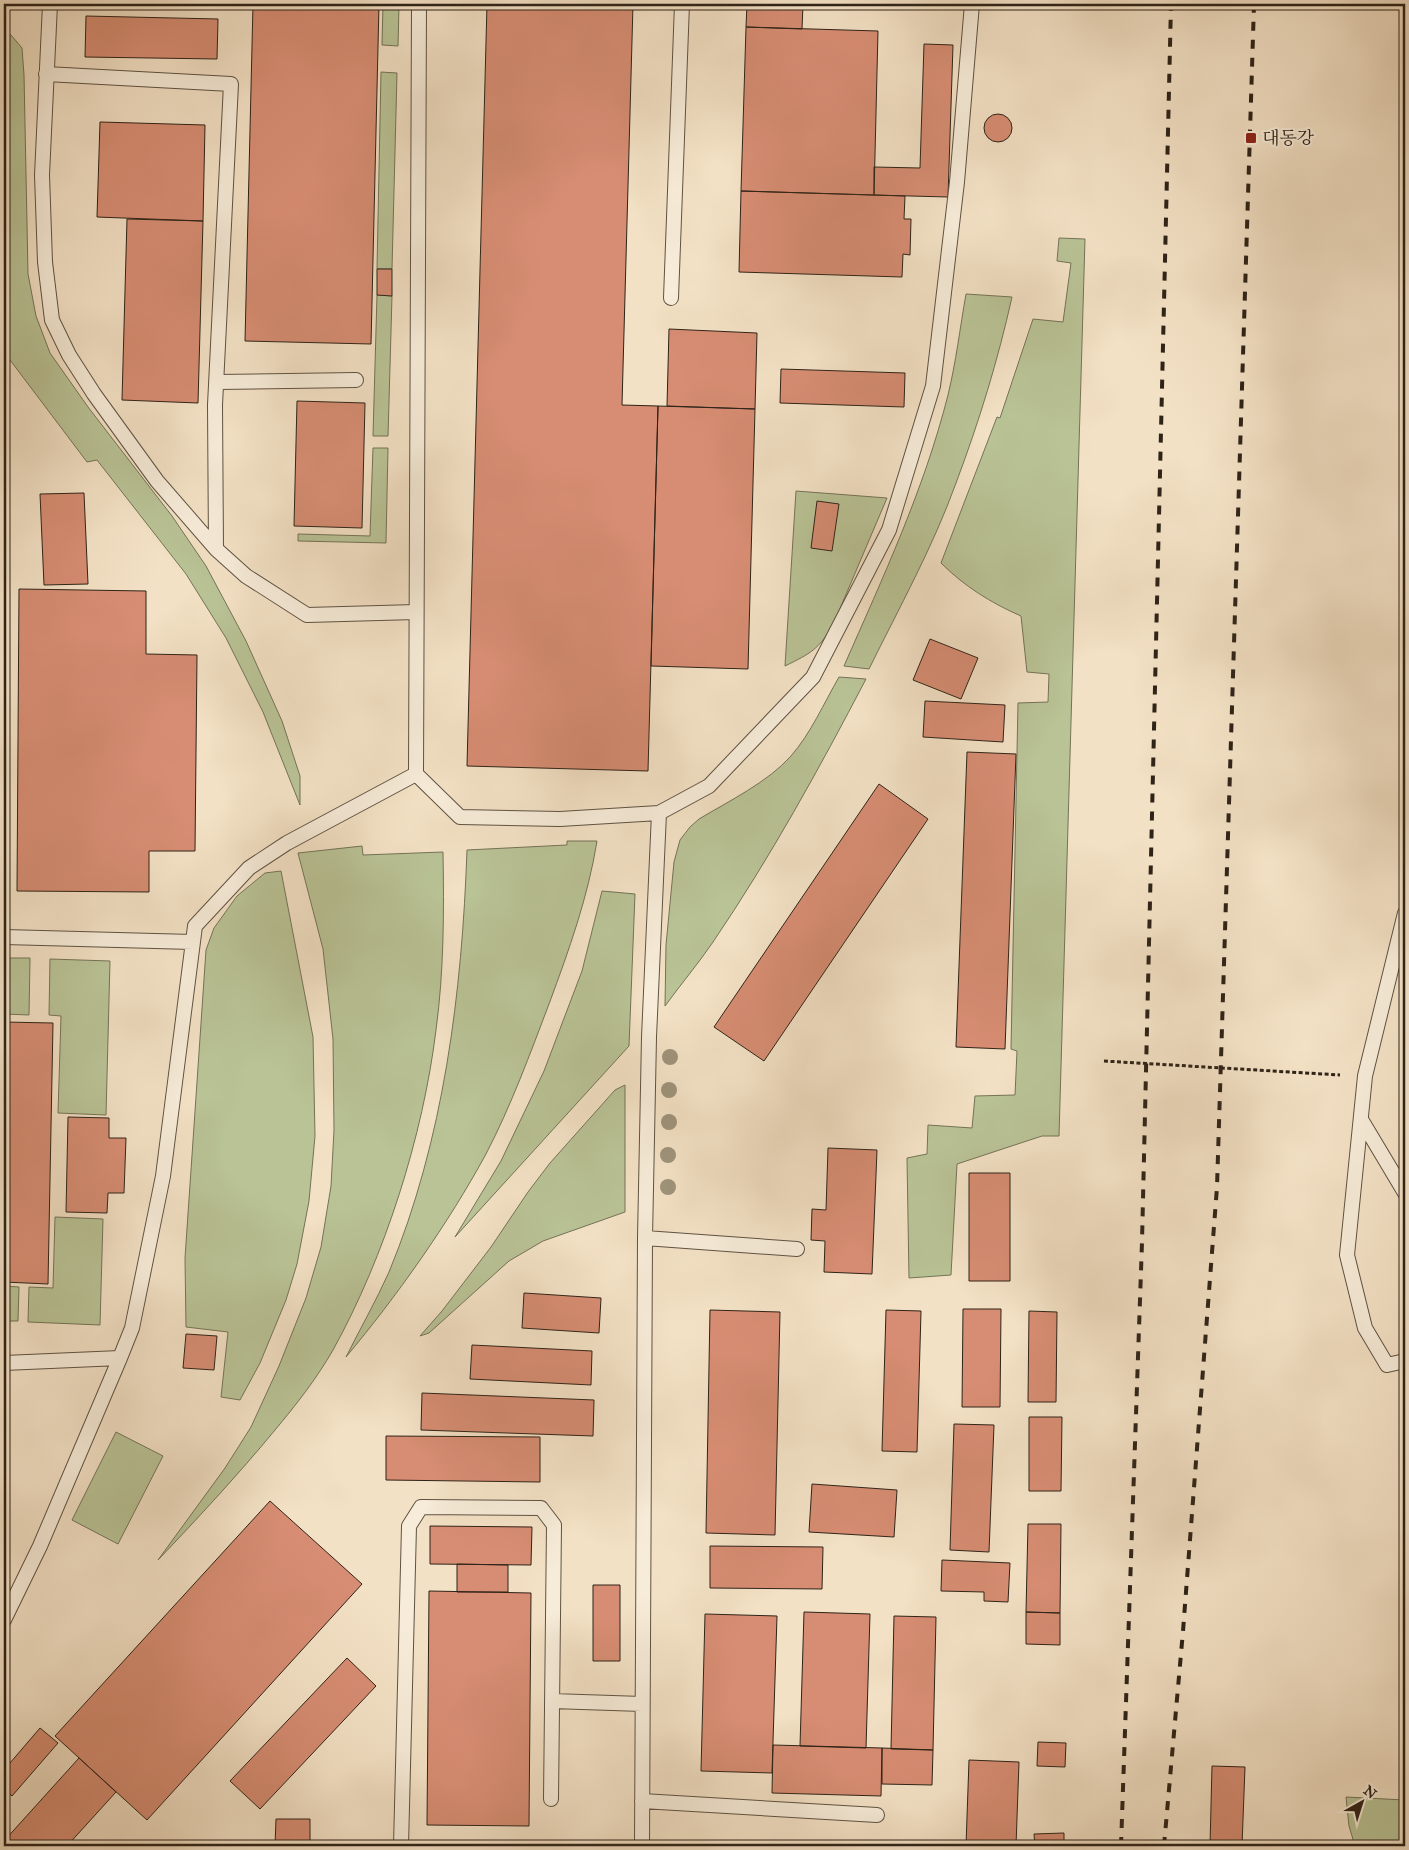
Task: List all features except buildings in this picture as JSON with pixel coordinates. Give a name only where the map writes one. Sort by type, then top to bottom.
[{"type":"lane","points":[[50,4],[42,175],[45,262],[52,320],[69,355],[151,473],[216,549],[246,576],[307,615],[416,612]]},
{"type":"lane","points":[[419,4],[416,774],[460,817],[560,819],[659,813],[709,786],[813,676],[889,530],[933,386],[957,182],[972,4]]},
{"type":"lane","points":[[672,298],[682,4]]},
{"type":"lane","points":[[46,74],[231,84],[217,382],[216,549]]},
{"type":"lane","points":[[217,382],[356,380]]},
{"type":"lane","points":[[4,1620],[40,1546],[132,1328],[163,1176],[195,926],[250,868],[287,843],[416,774]]},
{"type":"lane","points":[[642,1846],[645,1238],[649,1038],[659,813]]},
{"type":"lane","points":[[1405,913],[1365,1076],[1362,1121],[1347,1254],[1365,1328],[1387,1365],[1405,1361]]},
{"type":"lane","points":[[4,937],[193,942]]},
{"type":"lane","points":[[1362,1121],[1405,1192]]},
{"type":"lane","points":[[645,1238],[796,1249]]},
{"type":"lane","points":[[4,1362],[120,1358]]},
{"type":"lane","points":[[401,1846],[409,1526],[421,1507],[540,1508],[554,1525],[551,1799]]},
{"type":"lane","points":[[552,1701],[642,1704]]},
{"type":"lane","points":[[642,1801],[877,1815]]},
{"type":"path","points":[[1104,1061],[1365,1076]]},
{"type":"green space","points":[[383,4],[399,4],[398,46],[382,45]]},
{"type":"green space","points":[[4,34],[11,35],[22,48],[28,274],[36,316],[50,353],[88,407],[172,516],[206,566],[246,641],[282,721],[300,776],[300,805],[263,712],[226,638],[186,574],[97,460],[87,462],[4,352]]},
{"type":"green space","points":[[381,72],[397,73],[392,269],[377,269]]},
{"type":"green space","points":[[1059,238],[1085,239],[1059,1136],[1042,1136],[957,1164],[951,1275],[909,1278],[907,1158],[927,1154],[928,1125],[972,1128],[975,1096],[1015,1095],[1017,1051],[1011,1049],[1018,703],[1048,702],[1049,674],[1027,672],[1021,616],[978,593],[941,563],[997,417],[1000,418],[1033,319],[1063,322],[1071,263],[1057,261]]},
{"type":"green space","points":[[966,294],[1012,297],[1001,344],[980,414],[937,530],[869,669],[844,666],[902,533],[927,465],[948,395]]},
{"type":"green space","points":[[377,295],[392,296],[388,436],[373,436]]},
{"type":"green space","points":[[373,448],[388,448],[386,543],[298,541],[298,534],[370,536]]},
{"type":"green space","points":[[796,491],[887,498],[833,625],[818,646],[785,666]]},
{"type":"green space","points":[[839,677],[866,679],[774,846],[713,942],[665,1006],[666,945],[674,862],[680,840],[699,819],[760,783],[791,756],[811,728]]},
{"type":"green space","points":[[567,841],[597,841],[589,882],[571,943],[512,1099],[486,1154],[455,1207],[403,1284],[346,1357],[389,1272],[408,1222],[437,1118],[455,1011],[467,850],[567,845]]},
{"type":"green space","points":[[362,846],[363,855],[443,852],[443,941],[439,1008],[422,1112],[411,1153],[385,1235],[369,1275],[352,1314],[327,1360],[298,1401],[261,1447],[158,1560],[225,1468],[251,1427],[279,1366],[306,1298],[321,1247],[331,1186],[334,1130],[333,1039],[323,949],[298,853]]},
{"type":"green space","points":[[281,871],[313,1037],[315,1136],[309,1201],[297,1264],[286,1300],[260,1363],[240,1400],[221,1397],[228,1332],[186,1327],[185,1258],[206,950],[214,928],[237,896],[265,873]]},
{"type":"green space","points":[[602,891],[635,894],[629,1046],[455,1237],[501,1161],[544,1071],[582,971]]},
{"type":"green space","points":[[4,958],[30,958],[29,1015],[4,1014]]},
{"type":"green space","points":[[50,959],[110,961],[106,1115],[58,1113],[61,1016],[49,1015]]},
{"type":"green space","points":[[625,1085],[625,1212],[543,1241],[509,1261],[429,1333],[420,1336],[442,1311],[491,1247],[550,1163],[615,1090]]},
{"type":"green space","points":[[55,1217],[103,1219],[100,1325],[28,1322],[29,1287],[53,1288]]},
{"type":"green space","points":[[4,1286],[19,1287],[18,1321],[4,1321]]},
{"type":"green space","points":[[116,1432],[163,1456],[118,1544],[72,1520]]},
{"type":"green space","points":[[1346,1797],[1405,1800],[1405,1846],[1355,1846],[1349,1826]]},
{"type":"railway","points":[[1121,1846],[1142,1242],[1171,4]]},
{"type":"railway","points":[[1164,1846],[1183,1631],[1217,1187],[1254,4]]},
{"type":"place","name":"대동강","points":[[1251,138]]}]
